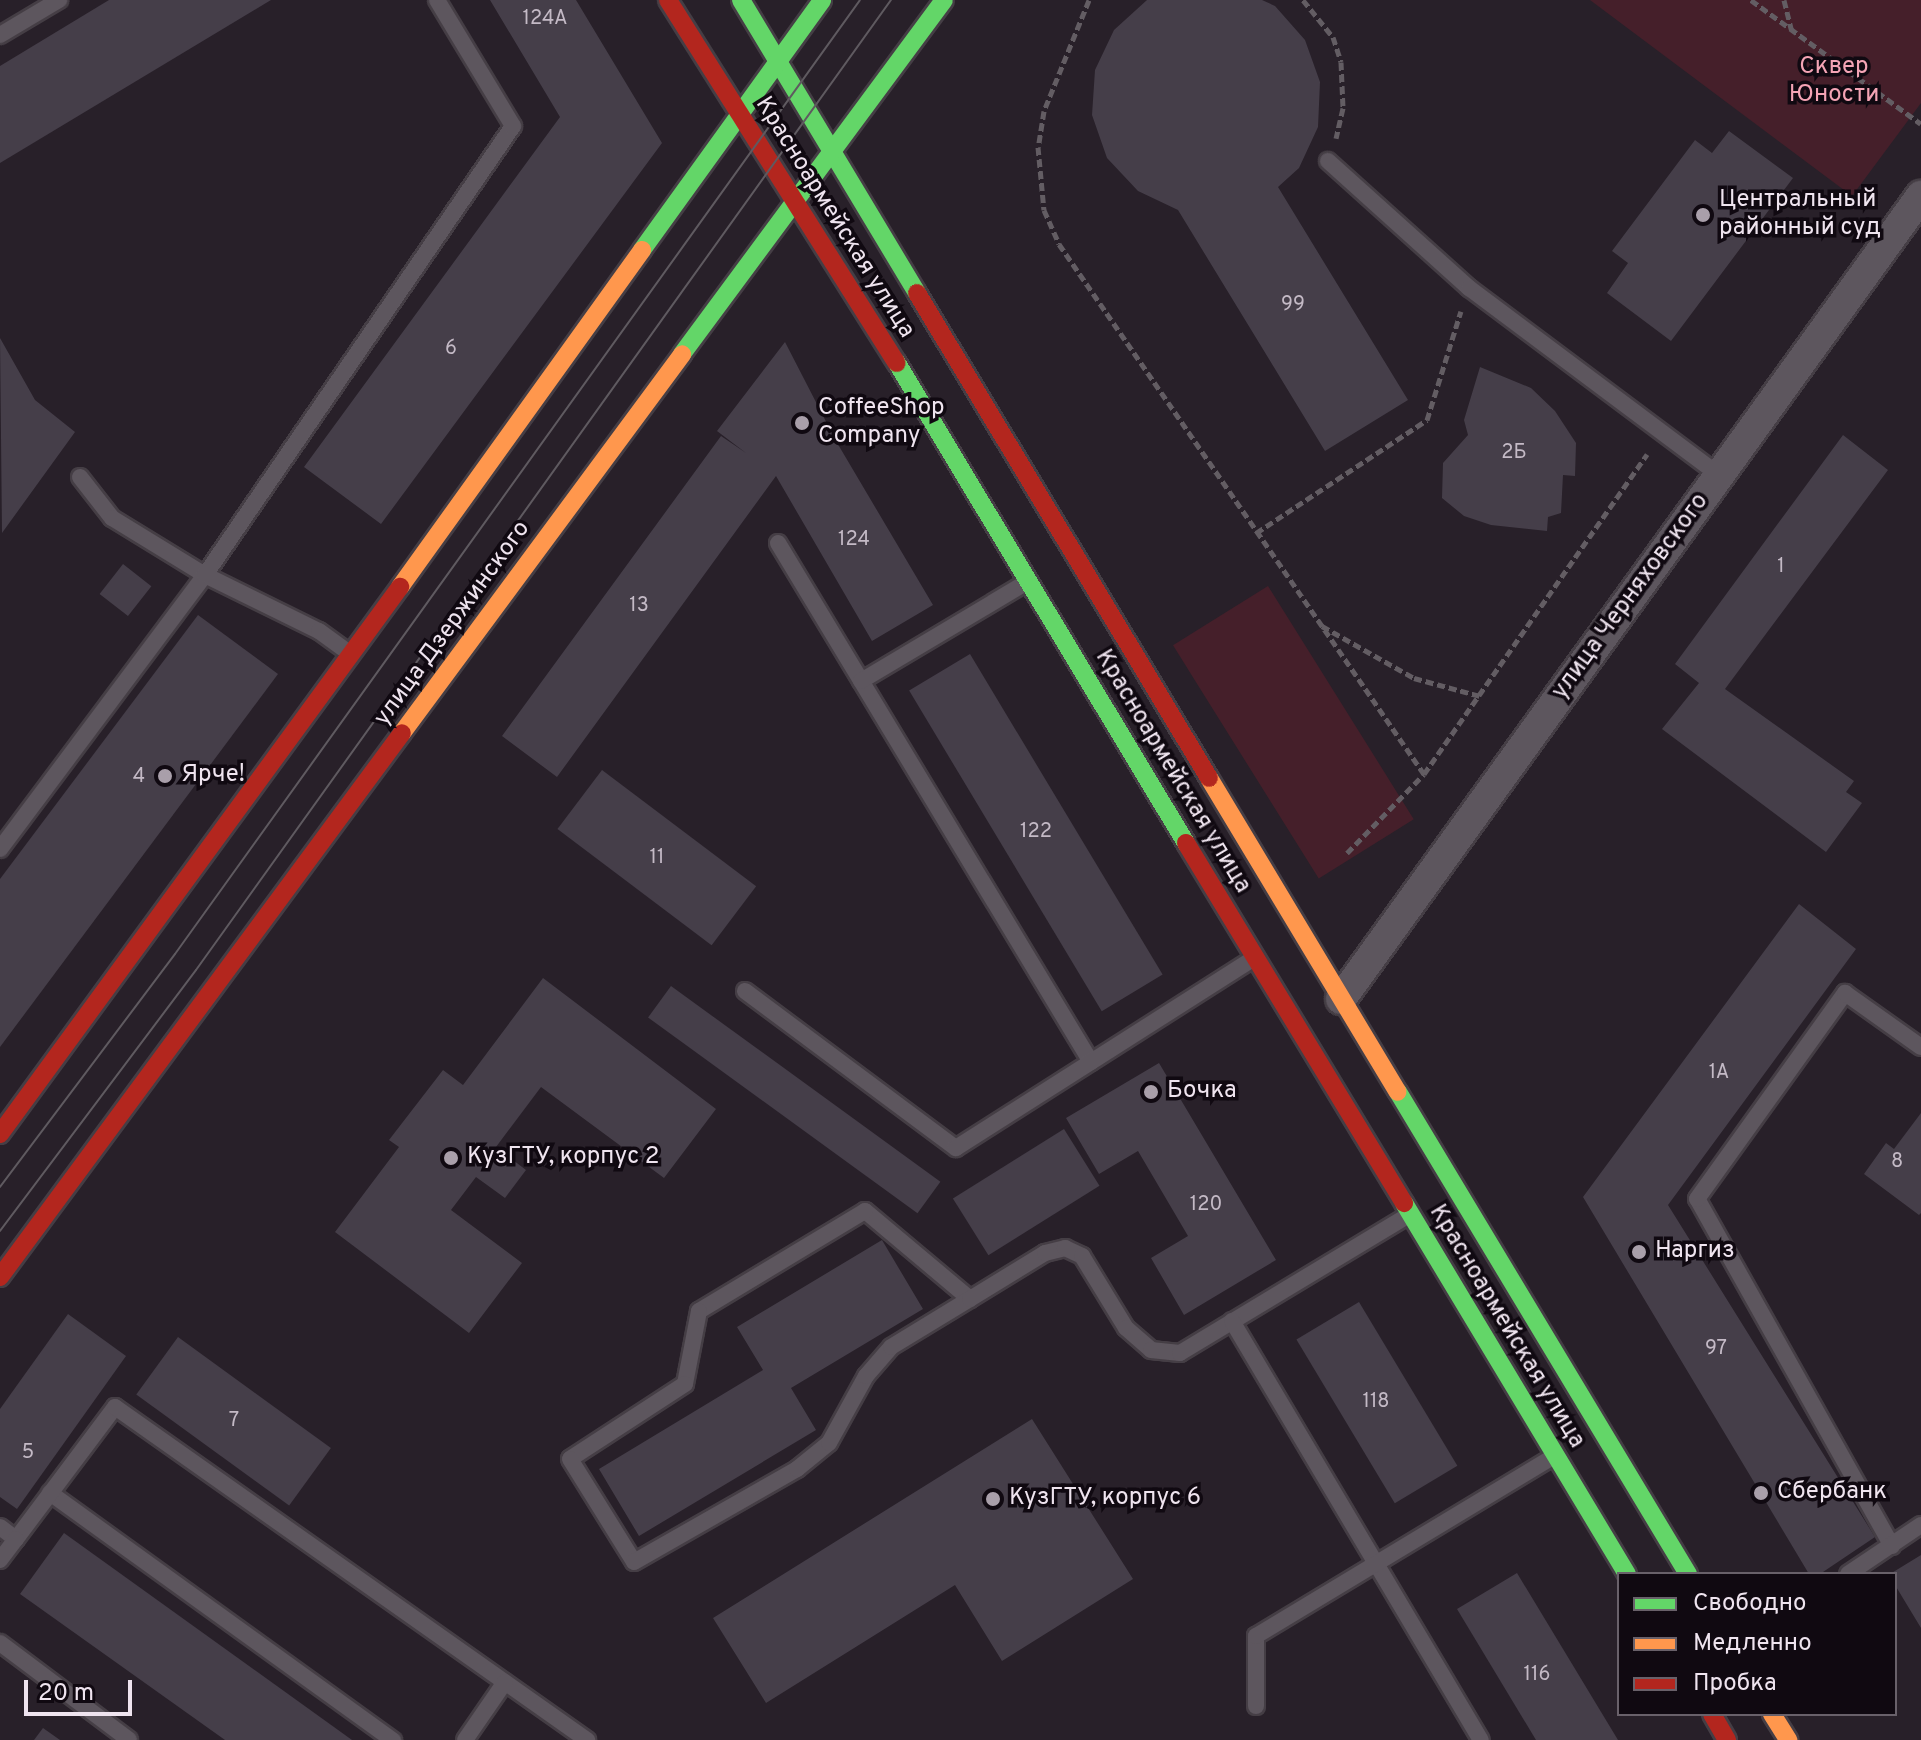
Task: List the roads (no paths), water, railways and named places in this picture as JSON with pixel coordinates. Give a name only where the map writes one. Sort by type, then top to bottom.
[{"type":"main road","name":"Красноармейская улица","points":[[668,0],[795,198],[1255,958],[1303,1024],[1410,1214],[1626,1572]]},
{"type":"main road","name":"Красноармейская улица","points":[[741,0],[1336,1003],[1687,1572]]},
{"type":"main road","points":[[0,1134],[822,0]]},
{"type":"main road","name":"улица Дзержинского","points":[[0,1277],[218,988],[795,198],[944,0]]},
{"type":"main road","points":[[1713,1716],[1727,1740]]},
{"type":"main road","points":[[1773,1716],[1788,1740]]},
{"type":"street","name":"улица Черняховского","points":[[1336,1003],[1921,196]]},
{"type":"lane","points":[[0,35],[59,0]]},
{"type":"lane","points":[[0,849],[205,575],[513,126],[437,0]]},
{"type":"lane","points":[[1328,161],[1469,288],[1719,475]]},
{"type":"lane","points":[[80,477],[112,518],[205,575],[319,631],[350,654]]},
{"type":"lane","points":[[778,543],[1091,1062]]},
{"type":"lane","points":[[861,681],[1028,581]]},
{"type":"lane","points":[[745,991],[956,1148],[1255,958]]},
{"type":"lane","points":[[1892,1546],[1697,1199],[1845,993],[1921,1047]]},
{"type":"lane","points":[[970,1299],[865,1211],[699,1311],[685,1384],[570,1459],[634,1562],[797,1469],[829,1443],[866,1376],[891,1347],[970,1299],[1045,1253],[1065,1248],[1082,1256],[1126,1328],[1151,1350],[1180,1353],[1348,1247],[1410,1214]]},
{"type":"lane","points":[[1232,1321],[1481,1740]]},
{"type":"lane","points":[[0,1560],[115,1407],[587,1740]]},
{"type":"lane","points":[[1256,1706],[1256,1636],[1376,1562],[1498,1494],[1555,1455]]},
{"type":"lane","points":[[50,1493],[393,1740]]},
{"type":"lane","points":[[1851,1572],[1921,1525]]},
{"type":"lane","points":[[0,1527],[16,1539]]},
{"type":"lane","points":[[0,1643],[129,1740]]},
{"type":"lane","points":[[465,1740],[505,1682]]},
{"type":"tram line","points":[[0,1187],[175,954],[860,0]]},
{"type":"tram line","points":[[0,1231],[196,970],[891,0]]},
{"type":"place","name":"Центральный районный суд","points":[[1703,215]]},
{"type":"place","name":"CoffeeShop Company","points":[[802,423]]},
{"type":"place","name":"Ярче!","points":[[165,776]]},
{"type":"place","name":"Бочка","points":[[1151,1092]]},
{"type":"place","name":"КузГТУ, корпус 2","points":[[451,1158]]},
{"type":"place","name":"Наргиз","points":[[1639,1252]]},
{"type":"place","name":"Сбербанк","points":[[1761,1493]]},
{"type":"place","name":"КузГТУ, корпус 6","points":[[993,1499]]},
{"type":"park label","name":"Сквер Юности","points":[[1834,82]]}]
